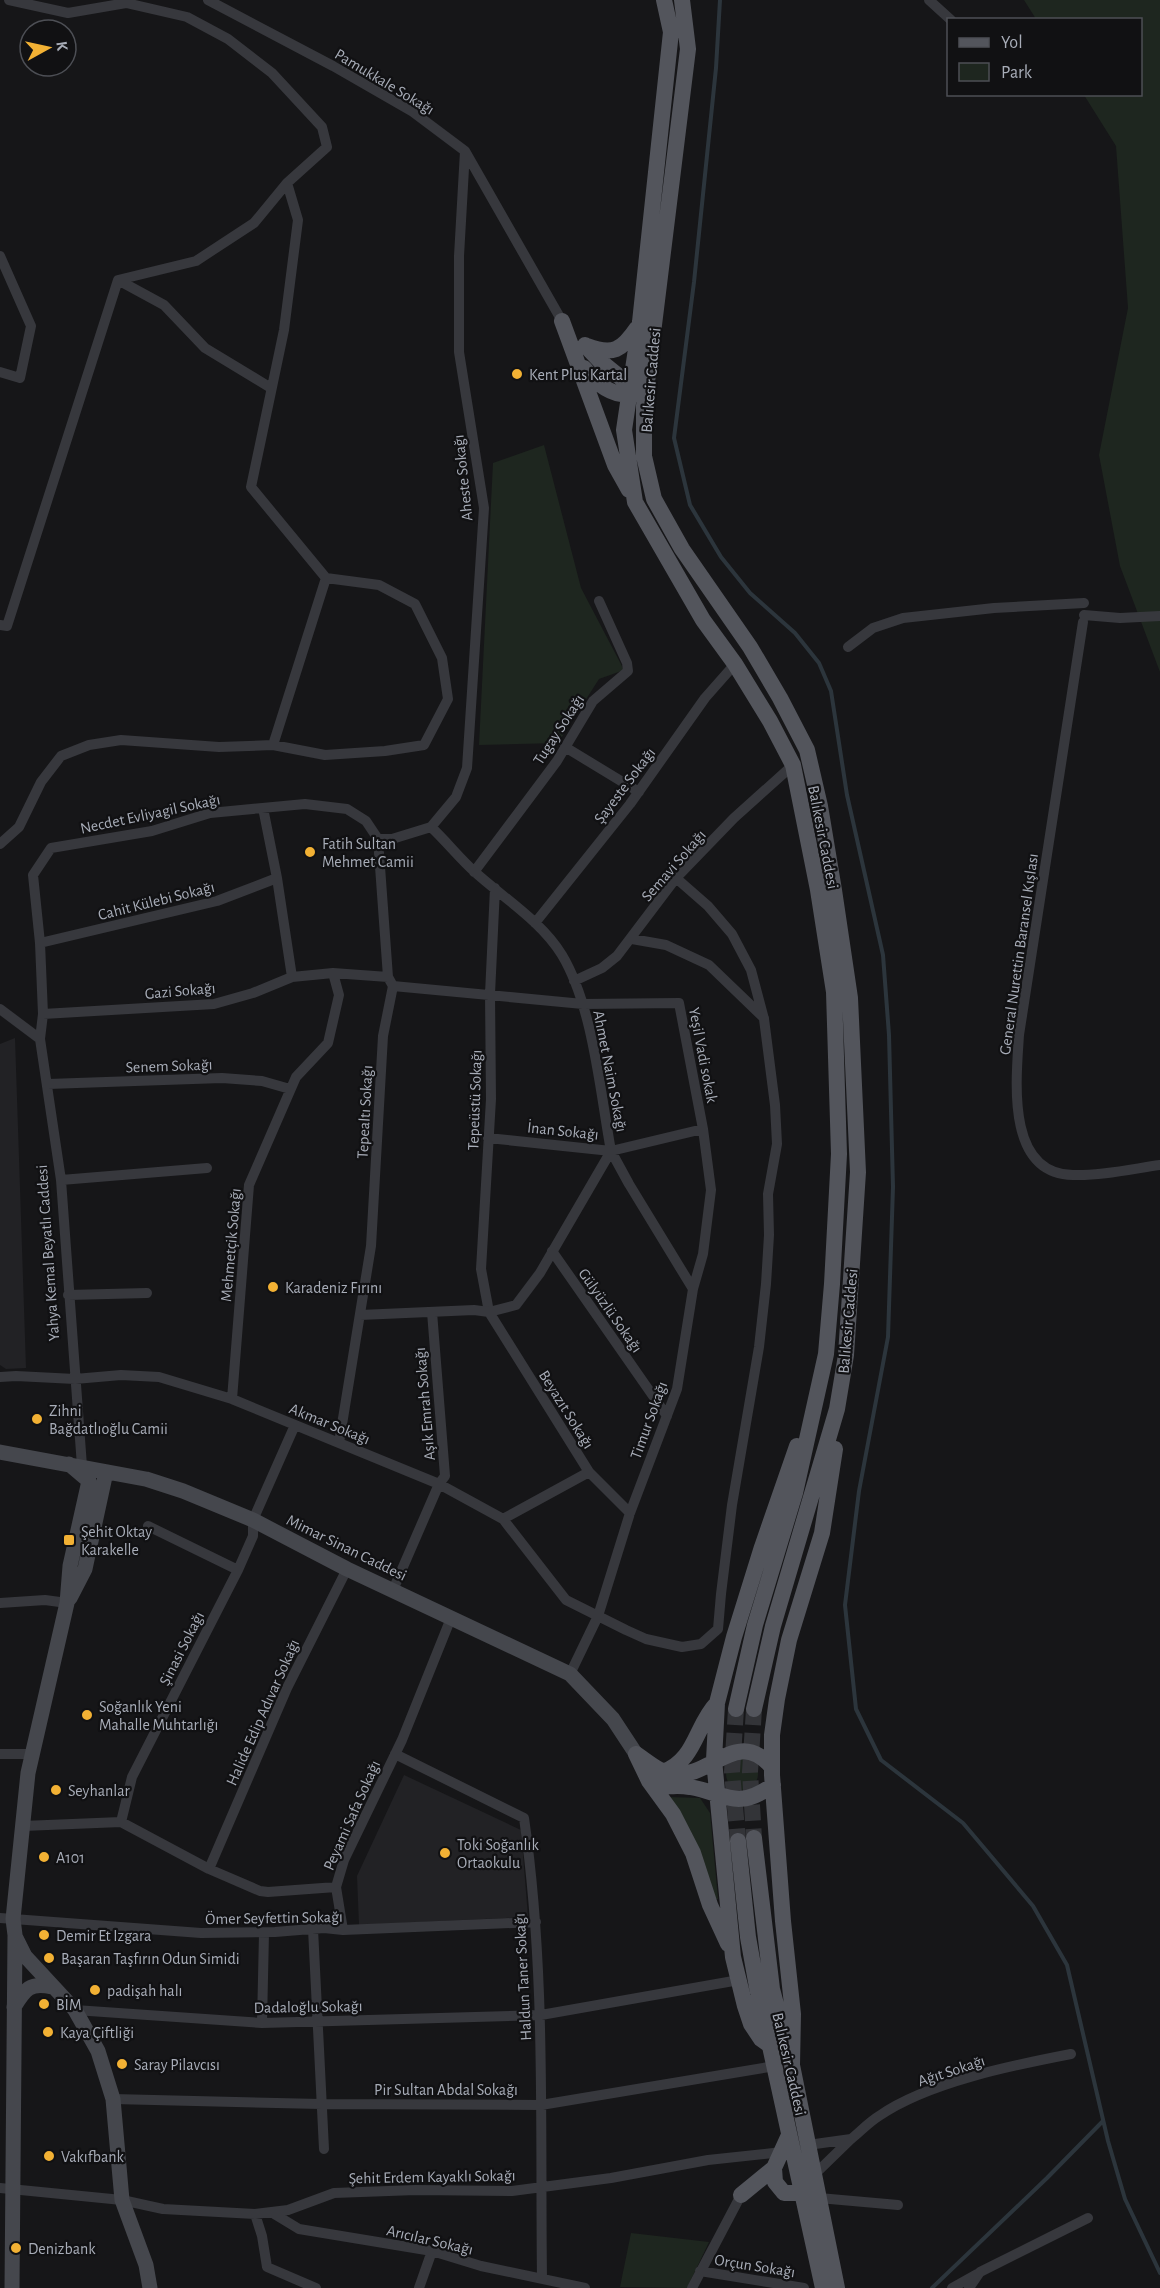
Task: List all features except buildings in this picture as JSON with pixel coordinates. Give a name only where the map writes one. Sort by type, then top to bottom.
[{"type":"main road","name":"Balıkesir Caddesi","points":[[664,0],[671,32],[640,322],[636,389],[644,406],[645,456],[654,499],[682,549],[750,647],[807,750],[820,806],[850,998],[858,1172],[846,1355],[837,1409],[773,1626],[754,1709]]},
{"type":"main road","name":"Balıkesir Caddesi","points":[[682,0],[688,49],[636,389],[624,430],[635,502],[703,620],[735,664],[770,721],[792,765],[818,890],[834,992],[838,1166],[826,1354],[795,1493],[755,1626],[736,1709]]},
{"type":"main road","points":[[562,321],[581,352],[615,465],[635,502]]},
{"type":"main road","points":[[581,352],[618,349],[628,341],[640,322]]},
{"type":"main road","points":[[581,352],[636,389]]},
{"type":"main road","points":[[768,2044],[761,2039],[751,2024],[733,1957],[716,1795],[714,1760],[717,1703],[734,1637],[762,1546],[792,1458],[816,1404]]},
{"type":"main road","points":[[783,2066],[793,2014],[783,1921],[773,1785],[772,1735],[789,1640],[822,1533],[834,1455],[837,1409]]},
{"type":"main road","points":[[656,1777],[676,1768],[684,1760],[708,1713],[717,1703]]},
{"type":"main road","points":[[656,1777],[692,1773],[714,1760],[748,1751],[762,1758],[772,1767]]},
{"type":"main road","points":[[636,1754],[662,1787],[684,1786],[728,1799],[745,1799],[755,1797],[773,1785]]},
{"type":"main road","points":[[656,1777],[693,1853],[710,1905],[733,1957]]},
{"type":"main road","name":"Balıkesir Caddesi","points":[[823,2288],[789,2135],[783,2066],[772,1989],[746,1840],[748,1937],[768,2044],[783,2066],[808,2145],[837,2288]]},
{"type":"main road","points":[[741,2195],[774,2168],[789,2135]]},
{"type":"main road","points":[[774,2168],[775,2182],[784,2193]]},
{"type":"main road","points":[[741,2195],[769,2192],[802,2193],[810,2188],[814,2174]]},
{"type":"street","points":[[9,0],[68,13],[126,3],[187,17],[228,39],[272,73],[322,127],[327,147],[287,183],[254,223],[196,261],[118,280]]},
{"type":"street","name":"Pamukkale Sokağı","points":[[208,0],[413,112],[465,151],[562,321]]},
{"type":"street","points":[[929,0],[949,18]]},
{"type":"street","name":"Aheste Sokağı","points":[[431,828],[456,797],[467,768],[484,508],[459,351],[459,256],[465,151]]},
{"type":"street","points":[[0,844],[19,827],[41,782],[61,756],[89,745],[121,740],[219,747],[273,745],[325,755],[384,752],[424,745],[448,699],[442,658],[415,604],[379,585],[326,578],[250,487],[284,330],[298,220],[287,183]]},
{"type":"street","points":[[0,256],[31,326],[20,378],[0,372]]},
{"type":"street","points":[[118,280],[164,305],[205,348],[272,388]]},
{"type":"street","points":[[0,625],[7,626],[118,280]]},
{"type":"street","points":[[273,745],[326,578]]},
{"type":"street","name":"Tugay Sokağı","points":[[474,872],[566,747],[593,701],[628,671],[627,663],[599,601]]},
{"type":"street","points":[[848,647],[873,628],[903,618],[994,608],[1084,603]]},
{"type":"street","name":"General Nurettin Baransel Kışlası","points":[[1160,616],[1084,619],[1019,1035],[1017,1070],[1019,1110],[1023,1133],[1028,1149],[1034,1159],[1044,1168],[1072,1176],[1160,1165]]},
{"type":"street","name":"Şayeste Sokağı","points":[[535,923],[639,792],[705,698],[735,664]]},
{"type":"street","points":[[566,747],[639,792]]},
{"type":"street","name":"Semavi Sokağı","points":[[574,981],[602,968],[617,956],[676,878],[734,818],[792,765]]},
{"type":"street","name":"Necdet Evliyagil Sokağı","points":[[40,1039],[43,1014],[40,943],[33,875],[51,848],[152,831],[210,813],[305,804],[347,809],[366,821],[378,839]]},
{"type":"street","points":[[264,808],[292,977]]},
{"type":"street","points":[[378,839],[392,839],[431,828]]},
{"type":"street","name":"Ahmet Naim Sokağı","points":[[360,1315],[474,1310],[489,1312],[516,1305],[540,1273],[611,1150],[583,1004],[562,954],[535,923],[474,872],[450,844],[431,828]]},
{"type":"street","name":"Tepealtı Sokağı","points":[[339,1443],[372,1246],[383,1036],[390,982],[378,839]]},
{"type":"street","name":"Cahit Külebi Sokağı","points":[[40,943],[217,902],[277,878]]},
{"type":"street","name":"Akmar Sokağı","points":[[0,1377],[75,1379],[121,1375],[159,1377],[232,1399],[439,1484],[503,1519],[566,1600],[646,1639],[682,1647],[701,1644],[718,1629],[732,1505],[759,1347],[766,1284],[768,1194],[777,1144],[775,1105],[764,1018],[751,970],[732,934],[708,906],[676,878]]},
{"type":"street","name":"Tepeüstü Sokağı","points":[[489,1312],[481,1269],[491,1099],[490,994],[495,888]]},
{"type":"street","points":[[632,939],[666,945],[710,965],[764,1018]]},
{"type":"street","name":"Gazi Sokağı","points":[[43,1014],[214,1004],[253,993],[292,977],[333,973],[390,982]]},
{"type":"street","name":"Mehmetçik Sokağı","points":[[232,1399],[249,1185],[296,1077],[328,1043],[339,995],[333,973]]},
{"type":"street","name":"Yeşil Vadi sokak","points":[[390,982],[583,1004],[679,1003],[704,1129],[711,1190],[703,1254],[693,1289]]},
{"type":"street","points":[[0,1009],[40,1039]]},
{"type":"street","name":"Yahya Kemal Beyatlı Caddesi","points":[[40,1039],[61,1180],[75,1379],[75,1465]]},
{"type":"street","name":"Senem Sokağı","points":[[48,1084],[222,1078],[262,1081],[290,1089]]},
{"type":"street","name":"İnan Sokağı","points":[[488,1138],[611,1150],[704,1129]]},
{"type":"street","points":[[611,1150],[693,1289]]},
{"type":"street","points":[[61,1180],[207,1168]]},
{"type":"street","name":"Gülyüzlü Sokağı","points":[[552,1251],[667,1416]]},
{"type":"street","name":"Timur Sokağı","points":[[570,1674],[598,1616],[630,1512],[677,1389],[693,1289]]},
{"type":"street","points":[[68,1295],[147,1293]]},
{"type":"street","name":"Aşık Emrah Sokağı","points":[[393,1590],[439,1484],[445,1476],[432,1312]]},
{"type":"street","name":"Beyazıt Sokağı","points":[[489,1312],[589,1472],[630,1512]]},
{"type":"street","name":"Şinasi Sokağı","points":[[121,1822],[132,1777],[238,1570],[253,1536],[253,1520],[295,1425]]},
{"type":"street","name":"Mimar Sinan Caddesi","points":[[0,1451],[146,1479],[253,1520],[347,1569],[570,1674],[613,1719],[636,1754]]},
{"type":"street","points":[[75,1465],[89,1481],[70,1566],[67,1602],[28,1773],[23,1826],[7,1918],[25,1956],[75,2010],[98,2051],[113,2099],[113,2120],[122,2200],[146,2265],[150,2288]]},
{"type":"street","points":[[67,1602],[85,1569],[106,1472]]},
{"type":"street","points":[[503,1519],[589,1472]]},
{"type":"street","points":[[148,1526],[238,1570]]},
{"type":"street","name":"Halide Edip Adıvar Sokağı","points":[[209,1869],[287,1688],[347,1569]]},
{"type":"street","points":[[0,1603],[45,1600],[67,1602]]},
{"type":"street","name":"Peyami Safa Sokağı","points":[[121,1822],[209,1869],[268,1892],[336,1887],[344,1860],[395,1754],[451,1618]]},
{"type":"street","points":[[0,1754],[34,1754]]},
{"type":"street","name":"Haldun Taner Sokağı","points":[[395,1754],[524,1818],[536,1922],[541,2015],[542,2279]]},
{"type":"street","points":[[23,1826],[121,1822]]},
{"type":"street","points":[[336,1887],[343,1930]]},
{"type":"street","name":"Ömer Seyfettin Sokağı","points":[[7,1918],[201,1933],[264,1933],[313,1929],[343,1930],[536,1922]]},
{"type":"street","points":[[313,1929],[324,2149]]},
{"type":"street","points":[[262,2023],[264,1933]]},
{"type":"street","points":[[12,2288],[6,2188],[7,2054],[14,2007],[15,1935]]},
{"type":"street","name":"Dadaloğlu Sokağı","points":[[75,2010],[262,2023],[541,2015],[738,1980]]},
{"type":"street","points":[[14,2007],[24,1991],[40,1985],[52,1987]]},
{"type":"street","name":"Ağıt Sokağı","points":[[814,2174],[880,2115],[928,2091],[1015,2065],[1071,2054]]},
{"type":"street","name":"Pir Sultan Abdal Sokağı","points":[[113,2099],[321,2104],[541,2104],[783,2066]]},
{"type":"street","points":[[808,2145],[851,2139]]},
{"type":"street","name":"Şehit Erdem Kayaklı Sokağı","points":[[6,2188],[122,2200],[163,2209],[255,2214],[288,2210],[334,2193],[416,2190],[512,2191],[611,2178],[708,2160],[782,2152]]},
{"type":"street","points":[[692,2288],[741,2195]]},
{"type":"street","points":[[819,2198],[898,2205]]},
{"type":"street","name":"Arıcılar Sokağı","points":[[271,2212],[299,2229],[432,2251],[481,2266],[585,2288]]},
{"type":"street","points":[[255,2214],[262,2236],[267,2267],[316,2288]]},
{"type":"street","points":[[952,2288],[1088,2218]]},
{"type":"street","points":[[419,2288],[432,2251]]},
{"type":"street","name":"Orçun Sokağı","points":[[700,2271],[804,2288]]},
{"type":"street","points":[[969,2288],[980,2272]]},
{"type":"shaded area","points":[[15,1038],[26,1368],[6,1369],[0,1365],[0,1044]]},
{"type":"shaded area","name":"Toki Soğanlık Ortaokulu","points":[[404,1775],[521,1830],[528,1917],[359,1925],[357,1876]]},
{"type":"green space","points":[[1024,0],[1160,0],[1160,672],[1120,566],[1099,455],[1128,308],[1116,146],[1085,96],[1142,96],[1142,18],[1035,18]]},
{"type":"green space","points":[[544,445],[581,588],[624,670],[599,679],[558,743],[479,745],[493,463]]},
{"type":"green space","points":[[742,1758],[753,1763],[758,1774],[753,1785],[742,1790],[731,1785],[726,1774],[731,1763]]},
{"type":"green space","points":[[668,1797],[700,1798],[710,1813],[718,1899],[714,1899]]},
{"type":"green space","points":[[631,2233],[709,2242],[687,2288],[620,2287]]},
{"type":"waterway","points":[[720,0],[716,68],[694,282],[674,438],[690,505],[721,557],[750,593],[795,633],[819,663],[831,691],[847,795],[883,955],[889,1035],[893,1187],[888,1337],[859,1491],[845,1605],[856,1709],[881,1760],[963,1823],[1033,1906],[1067,1965],[1108,2141],[1125,2199],[1160,2273]]},
{"type":"waterway","points":[[932,2288],[1103,2121]]},
{"type":"tunnel","points":[[736,1709],[732,1772],[738,1841]]},
{"type":"tunnel","points":[[754,1709],[750,1772],[754,1838]]},
{"type":"place","name":"Kent Plus Kartal","points":[[517,374]]},
{"type":"place","name":"Fatih Sultan Mehmet Camii","points":[[310,852]]},
{"type":"place","name":"Karadeniz Fırını","points":[[273,1287]]},
{"type":"place","name":"Zihni Bağdatlıoğlu Camii","points":[[37,1419]]},
{"type":"place","name":"Şehit Oktay Karakelle","points":[[69,1540]]},
{"type":"place","name":"Soğanlık Yeni Mahalle Muhtarlığı","points":[[87,1715]]},
{"type":"place","name":"Seyhanlar","points":[[56,1790]]},
{"type":"place","name":"Toki Soğanlık Ortaokulu","points":[[445,1853]]},
{"type":"place","name":"A101","points":[[44,1857]]},
{"type":"place","name":"Demir Et Izgara","points":[[44,1935]]},
{"type":"place","name":"Başaran Taşfırın Odun Simidi","points":[[49,1958]]},
{"type":"place","name":"padişah halı","points":[[95,1990]]},
{"type":"place","name":"BİM","points":[[44,2004]]},
{"type":"place","name":"Kaya Çiftliği","points":[[48,2032]]},
{"type":"place","name":"Saray Pilavcısı","points":[[122,2064]]},
{"type":"place","name":"Vakıfbank","points":[[49,2156]]},
{"type":"place","name":"Denizbank","points":[[16,2248]]}]
